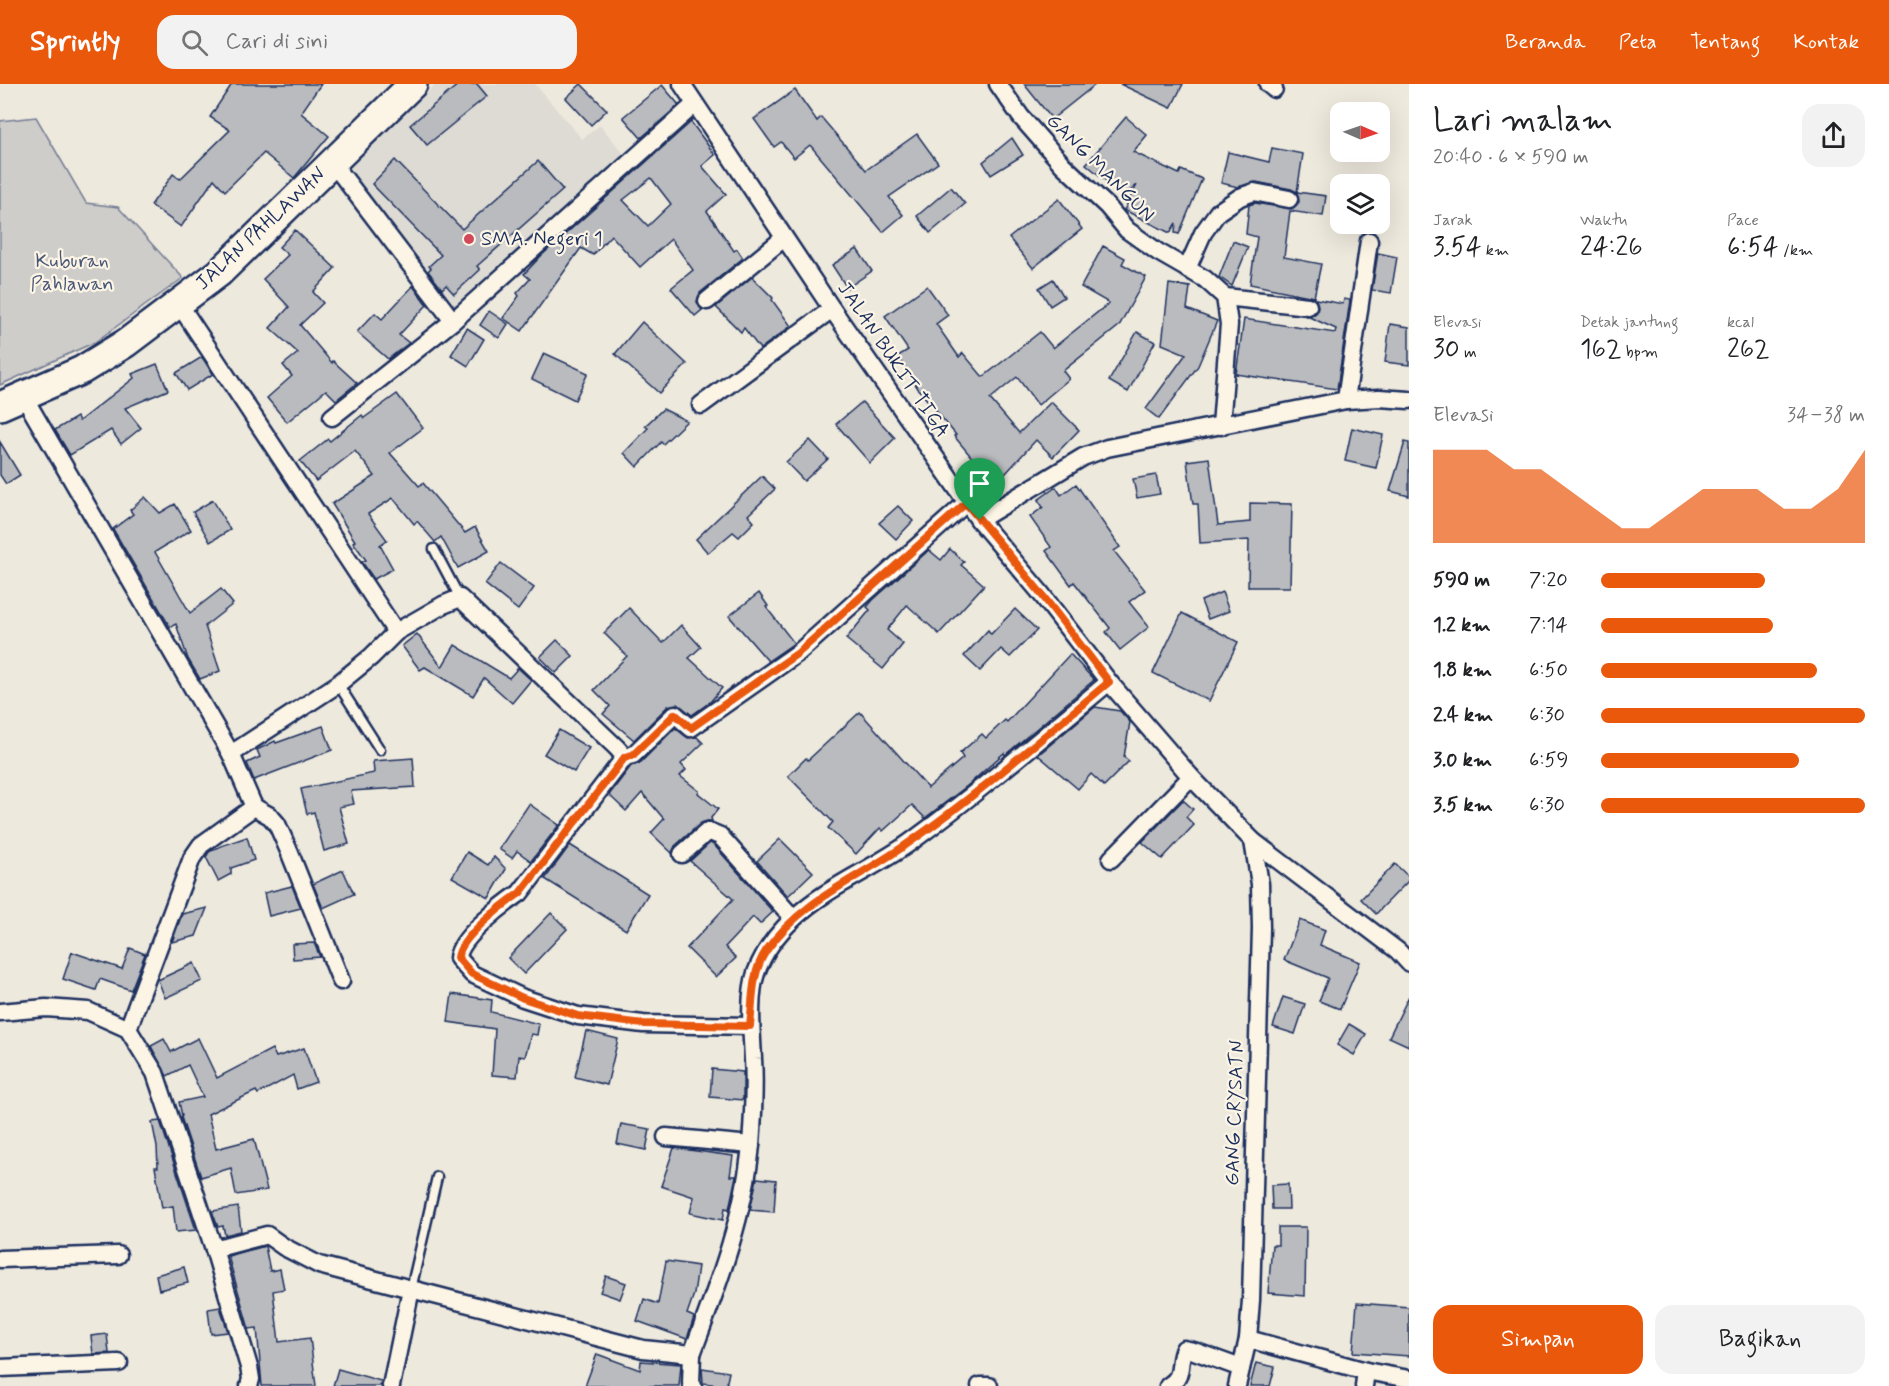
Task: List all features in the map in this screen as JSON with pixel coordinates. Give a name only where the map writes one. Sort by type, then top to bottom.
[{"type":"main road","name":"JALAN PAHLAWAN","points":[[12,401],[82,370],[126,343],[219,273],[413,84]]},
{"type":"street","name":"JALAN BUKIT TIGA","points":[[682,84],[778,243],[832,309],[966,503],[1039,591],[1109,682],[1191,777],[1253,841],[1405,952]]},
{"type":"street","name":"GANG MANGUN","points":[[998,84],[1028,125],[1064,165],[1107,206],[1126,230],[1205,279],[1225,297]]},
{"type":"street","points":[[332,417],[453,321],[695,104]]},
{"type":"street","points":[[332,162],[453,321]]},
{"type":"street","points":[[1187,269],[1203,233],[1218,212],[1254,192],[1289,199]]},
{"type":"street","points":[[1346,400],[1369,241]]},
{"type":"street","points":[[707,301],[778,243]]},
{"type":"street","points":[[1221,426],[1229,324],[1225,297],[1308,306]]},
{"type":"street","points":[[178,304],[396,632]]},
{"type":"street","points":[[701,405],[832,309]]},
{"type":"street","points":[[980,520],[1083,457],[1107,448],[1346,400],[1379,398],[1409,400]]},
{"type":"street","points":[[12,401],[231,754],[254,807],[270,816],[277,824],[341,981]]},
{"type":"street","points":[[750,1026],[643,1024],[578,1016],[523,998],[472,974],[458,958],[458,952],[462,944],[502,905],[520,893],[625,757],[633,755],[675,714],[691,728],[798,653],[966,503]]},
{"type":"street","points":[[231,754],[338,684],[371,657],[396,632],[460,598],[625,757]]},
{"type":"street","points":[[693,1386],[691,1383],[692,1354],[729,1250],[744,1191],[751,1145],[754,1061],[750,1026],[755,976],[765,952],[793,918],[909,843],[988,782],[1109,682]]},
{"type":"street","points":[[1111,859],[1191,777]]},
{"type":"street","points":[[128,1029],[192,858],[201,845],[254,807]]},
{"type":"street","points":[[681,854],[708,831],[714,832],[793,918]]},
{"type":"street","name":"GANG CRYSATN","points":[[1237,1386],[1248,1339],[1251,1300],[1262,928],[1260,884],[1253,841]]},
{"type":"street","points":[[0,1012],[46,1008],[88,1011],[128,1029],[155,1073],[214,1249],[249,1366],[251,1379],[249,1386]]},
{"type":"street","points":[[666,1137],[751,1145]]},
{"type":"street","points":[[214,1249],[267,1235],[284,1247],[319,1265],[643,1349],[692,1354]]},
{"type":"street","points":[[0,1259],[118,1255]]},
{"type":"street","points":[[391,1386],[411,1289]]},
{"type":"street","points":[[1248,1339],[1365,1378],[1409,1379]]},
{"type":"street","points":[[1168,1386],[1175,1382],[1181,1373],[1184,1349],[1241,1368]]},
{"type":"street","points":[[0,1368],[118,1363]]},
{"type":"street","points":[[980,1386],[989,1386]]},
{"type":"lane","points":[[434,549],[460,598]]},
{"type":"lane","points":[[338,684],[380,750]]},
{"type":"lane","points":[[411,1289],[437,1177]]},
{"type":"shaded area","name":"SMA. Negeri 1","points":[[436,84],[535,84],[582,139],[600,125],[629,160],[456,307],[346,171]]},
{"type":"green space","name":"Kuburan Pahlawan","points":[[36,117],[86,203],[118,207],[183,278],[95,342],[0,385],[0,121]]},
{"type":"building","points":[[232,84],[321,84],[301,113],[329,136],[294,178],[264,153],[225,191],[214,179],[181,227],[151,205],[173,174],[180,179],[230,130],[210,117]]},
{"type":"building","points":[[459,84],[477,84],[487,96],[427,145],[410,125]]},
{"type":"building","points":[[581,84],[607,110],[591,125],[566,98]]},
{"type":"building","points":[[1024,84],[1096,84],[1052,119]]},
{"type":"building","points":[[1120,84],[1183,84],[1171,108]]},
{"type":"building","points":[[662,85],[679,105],[641,138],[623,117]]},
{"type":"building","points":[[795,90],[817,121],[821,117],[866,170],[917,134],[938,163],[889,197],[903,215],[883,232],[810,145],[794,158],[781,142],[774,147],[754,119]]},
{"type":"building","points":[[1126,117],[1147,135],[1133,152],[1179,174],[1181,170],[1202,179],[1179,234],[1175,233],[1176,223],[1170,233],[1124,210],[1137,185],[1124,196],[1086,164]]},
{"type":"building","points":[[691,122],[715,155],[702,166],[726,194],[707,211],[734,251],[737,249],[743,258],[700,293],[697,302],[702,310],[695,316],[671,288],[693,270],[671,239],[640,267],[611,235],[593,255],[581,248],[522,331],[503,318],[519,296],[517,293],[530,279],[524,274],[541,256]],"holes":[[[651,178],[671,204],[648,226],[623,200]]]},
{"type":"building","points":[[1012,138],[1023,155],[991,175],[983,162]]},
{"type":"building","points":[[1272,148],[1303,154],[1297,192],[1256,182],[1238,187],[1221,183],[1228,152],[1269,162]]},
{"type":"building","points":[[395,160],[462,229],[538,161],[563,190],[477,266],[480,270],[454,294],[446,285],[442,289],[428,271],[431,268],[429,266],[441,255],[372,184]]},
{"type":"building","points":[[951,187],[965,204],[930,233],[917,216]]},
{"type":"building","points":[[1297,192],[1326,196],[1323,216],[1290,211],[1284,257],[1321,264],[1314,297],[1250,284],[1257,237],[1246,234],[1249,205],[1255,203],[1292,209],[1299,202]]},
{"type":"building","points":[[1059,199],[1082,229],[1033,268],[1009,238]]},
{"type":"building","points":[[295,230],[335,268],[313,292],[323,303],[300,325],[332,363],[333,361],[357,383],[336,400],[326,390],[287,422],[267,398],[292,376],[283,365],[298,353],[270,328],[289,307],[263,279],[288,255],[279,247]]},
{"type":"building","points":[[1233,241],[1248,247],[1232,286],[1219,277]]},
{"type":"building","points":[[1103,246],[1125,258],[1122,264],[1146,277],[1119,326],[1063,371],[1069,379],[1038,405],[1017,377],[990,399],[1019,433],[1051,402],[1079,430],[1053,457],[1036,440],[996,484],[977,467],[979,466],[954,436],[956,435],[919,390],[898,356],[908,350],[885,316],[927,286],[948,315],[936,324],[959,357],[963,353],[983,377],[1040,332],[1053,348],[1109,303],[1081,287]]},
{"type":"building","points":[[857,249],[872,271],[847,288],[832,265]]},
{"type":"building","points":[[1378,253],[1397,257],[1391,293],[1372,290]]},
{"type":"building","points":[[752,277],[773,298],[772,300],[791,326],[760,349],[744,328],[741,332],[716,307]]},
{"type":"building","points":[[1053,279],[1064,297],[1050,306],[1039,288]]},
{"type":"building","points":[[1169,284],[1190,287],[1187,309],[1217,321],[1198,366],[1159,419],[1146,409],[1186,354],[1162,344]]},
{"type":"building","points":[[413,286],[427,305],[399,335],[409,343],[388,359],[357,332],[375,313],[382,319]]},
{"type":"building","points":[[1316,299],[1343,304],[1344,299],[1350,300],[1337,389],[1236,374],[1244,319],[1335,333],[1336,329],[1307,316],[1317,312]]},
{"type":"building","points":[[489,311],[508,324],[499,338],[480,325]]},
{"type":"building","points":[[642,322],[687,364],[659,393],[615,354]]},
{"type":"building","points":[[1390,324],[1409,327],[1409,365],[1385,362]]},
{"type":"building","points":[[467,328],[484,339],[468,366],[451,355]]},
{"type":"building","points":[[1137,332],[1155,342],[1128,392],[1109,381]]},
{"type":"building","points":[[544,353],[588,373],[575,400],[532,379]]},
{"type":"building","points":[[202,357],[213,374],[187,390],[176,373]]},
{"type":"building","points":[[157,364],[168,390],[125,408],[141,428],[121,444],[111,430],[70,455],[55,430],[77,417],[79,421],[134,378],[132,374]]},
{"type":"building","points":[[397,394],[423,428],[390,453],[419,486],[423,483],[465,533],[475,527],[489,551],[458,568],[441,537],[435,542],[417,521],[414,524],[393,498],[368,514],[387,540],[380,545],[393,569],[374,579],[362,562],[366,560],[332,504],[375,476],[355,451],[316,481],[300,461],[328,439],[330,441],[362,415],[364,418]]},
{"type":"building","points":[[862,402],[895,438],[870,463],[836,424]]},
{"type":"building","points":[[663,409],[687,421],[663,444],[661,442],[637,467],[624,453],[648,428],[645,426]]},
{"type":"building","points":[[1352,428],[1383,435],[1376,468],[1345,461]]},
{"type":"building","points":[[810,440],[828,459],[804,481],[786,462]]},
{"type":"building","points":[[0,442],[20,475],[6,484],[0,475]]},
{"type":"building","points":[[1405,442],[1409,443],[1409,496],[1390,491]]},
{"type":"building","points":[[1209,458],[1218,525],[1250,522],[1250,503],[1292,504],[1290,587],[1248,587],[1249,540],[1200,543],[1198,504],[1193,504],[1187,461]]},
{"type":"building","points":[[1156,475],[1160,494],[1137,498],[1133,479]]},
{"type":"building","points":[[762,476],[775,489],[748,515],[754,522],[739,537],[733,532],[708,553],[696,539]]},
{"type":"building","points":[[1076,484],[1120,547],[1114,551],[1145,590],[1129,602],[1149,627],[1120,650],[1106,632],[1110,628],[1074,582],[1071,585],[1046,551],[1051,547],[1030,517],[1043,507],[1038,500],[1056,487],[1061,495]]},
{"type":"building","points":[[145,497],[160,513],[175,504],[191,530],[155,552],[190,613],[221,589],[233,604],[205,626],[220,671],[200,679],[188,659],[176,624],[170,627],[113,529],[133,514],[130,510]]},
{"type":"building","points":[[213,500],[230,530],[210,542],[193,512]]},
{"type":"building","points":[[898,506],[913,521],[896,539],[879,523]]},
{"type":"building","points":[[950,549],[964,562],[961,565],[984,585],[939,634],[907,605],[887,630],[903,644],[883,669],[846,639],[870,610],[867,607],[873,600],[929,550],[941,560]]},
{"type":"building","points":[[501,563],[534,588],[518,610],[485,584]]},
{"type":"building","points":[[1222,592],[1229,611],[1208,619],[1201,601]]},
{"type":"building","points":[[759,593],[768,606],[766,607],[794,643],[768,661],[729,616]]},
{"type":"building","points":[[629,608],[663,643],[681,625],[701,647],[689,658],[722,688],[710,702],[692,715],[678,704],[668,706],[634,740],[603,714],[610,706],[594,690],[627,656],[604,633]]},
{"type":"building","points":[[1015,609],[1037,630],[1010,657],[1001,649],[980,671],[964,656],[988,630],[991,634]]},
{"type":"building","points":[[1182,613],[1238,642],[1209,701],[1153,673]]},
{"type":"building","points":[[417,634],[442,667],[455,645],[509,678],[518,668],[531,680],[512,703],[484,678],[473,696],[425,667],[420,670],[402,646]]},
{"type":"building","points":[[557,640],[573,656],[556,673],[540,657]]},
{"type":"building","points":[[1070,654],[1094,680],[1005,755],[1004,753],[967,786],[925,818],[912,805],[883,831],[880,828],[856,854],[828,828],[833,822],[788,776],[860,712],[928,788],[963,758],[960,753],[982,734],[986,738],[1005,720],[1007,722]]},
{"type":"building","points":[[1095,707],[1120,711],[1130,722],[1124,757],[1129,761],[1104,786],[1091,774],[1078,789],[1038,755]]},
{"type":"building","points":[[323,726],[332,750],[254,780],[247,763],[260,757],[257,750],[275,741],[276,743]]},
{"type":"building","points":[[675,728],[688,738],[697,737],[703,743],[681,764],[686,770],[680,776],[718,809],[711,818],[712,821],[701,823],[675,846],[672,853],[651,833],[664,819],[642,793],[626,811],[609,795],[631,766],[640,763]]},
{"type":"building","points":[[559,730],[589,748],[574,772],[544,754]]},
{"type":"building","points":[[413,758],[415,787],[351,791],[354,804],[339,807],[349,844],[324,851],[314,812],[307,814],[301,789],[374,773],[373,761]]},
{"type":"building","points":[[1183,800],[1193,809],[1186,817],[1194,825],[1162,859],[1142,842]]},
{"type":"building","points":[[529,804],[559,825],[531,861],[517,851],[512,858],[499,849]]},
{"type":"building","points":[[247,837],[254,860],[231,868],[231,874],[218,881],[206,857],[209,852]]},
{"type":"building","points":[[780,839],[813,872],[788,896],[757,861]]},
{"type":"building","points":[[710,843],[773,912],[760,924],[753,917],[725,947],[736,958],[716,977],[687,948],[733,899],[690,861]]},
{"type":"building","points":[[570,845],[648,894],[626,930],[545,879]]},
{"type":"building","points":[[467,852],[488,865],[494,857],[506,869],[489,898],[452,877]]},
{"type":"building","points":[[1395,864],[1409,877],[1409,880],[1376,914],[1361,899]]},
{"type":"building","points":[[343,870],[354,894],[323,908],[313,884]]},
{"type":"building","points":[[292,886],[301,908],[269,916],[264,893]]},
{"type":"building","points":[[207,908],[196,936],[172,942],[182,914]]},
{"type":"building","points":[[551,913],[567,929],[524,974],[508,958]]},
{"type":"building","points":[[1300,920],[1325,930],[1320,945],[1360,962],[1340,1009],[1319,1001],[1328,978],[1284,960]]},
{"type":"building","points":[[314,943],[320,957],[293,959],[292,944]]},
{"type":"building","points":[[130,948],[145,954],[131,990],[100,979],[96,990],[63,979],[72,952],[122,969]]},
{"type":"building","points":[[194,963],[202,981],[165,998],[158,980]]},
{"type":"building","points":[[452,994],[492,1000],[491,1012],[539,1024],[537,1035],[531,1034],[525,1057],[519,1056],[517,1077],[492,1075],[495,1029],[448,1022]]},
{"type":"building","points":[[1409,996],[1409,1046],[1389,1037]]},
{"type":"building","points":[[1283,997],[1305,1004],[1295,1034],[1273,1027]]},
{"type":"building","points":[[1349,1024],[1366,1034],[1354,1055],[1337,1045]]},
{"type":"building","points":[[586,1031],[618,1039],[607,1085],[575,1077]]},
{"type":"building","points":[[198,1038],[217,1078],[272,1049],[276,1057],[304,1048],[316,1082],[297,1089],[293,1075],[258,1094],[256,1091],[208,1114],[216,1149],[254,1139],[267,1190],[236,1195],[231,1168],[201,1177],[181,1117],[179,1102],[203,1097],[188,1065],[167,1076],[151,1046],[164,1039],[171,1052]]},
{"type":"building","points":[[712,1069],[743,1072],[743,1100],[710,1097]]},
{"type":"building","points":[[160,1121],[196,1230],[176,1232],[173,1206],[162,1208],[155,1167],[158,1167],[157,1147],[152,1122]]},
{"type":"building","points":[[621,1124],[650,1129],[646,1150],[617,1144]]},
{"type":"building","points":[[674,1148],[733,1156],[730,1176],[736,1176],[729,1209],[725,1208],[723,1220],[690,1213],[694,1197],[661,1186]]},
{"type":"building","points":[[757,1178],[776,1180],[774,1212],[750,1210]]},
{"type":"building","points":[[1288,1184],[1289,1209],[1272,1209],[1271,1185]]},
{"type":"building","points":[[238,1207],[241,1231],[225,1235],[223,1226],[218,1227],[212,1211]]},
{"type":"building","points":[[1278,1227],[1306,1227],[1305,1296],[1268,1293],[1272,1245],[1278,1245]]},
{"type":"building","points":[[265,1246],[270,1271],[280,1269],[284,1289],[273,1291],[279,1342],[310,1338],[316,1386],[262,1386],[257,1328],[249,1329],[228,1256]]},
{"type":"building","points":[[666,1261],[698,1266],[694,1294],[687,1314],[694,1317],[687,1339],[637,1321],[644,1299],[658,1304]]},
{"type":"building","points":[[184,1267],[188,1283],[159,1290],[156,1275]]},
{"type":"building","points":[[606,1276],[626,1283],[620,1299],[600,1292]]},
{"type":"building","points":[[1357,1303],[1409,1307],[1409,1356],[1353,1352]]},
{"type":"building","points":[[220,1307],[228,1332],[211,1334],[208,1309]]},
{"type":"building","points":[[107,1334],[109,1353],[93,1354],[91,1336]]},
{"type":"building","points":[[597,1354],[640,1370],[641,1361],[681,1364],[679,1386],[585,1386]]},
{"type":"building","points":[[1256,1363],[1275,1367],[1270,1386],[1250,1386]]},
{"type":"building","points":[[702,1368],[729,1372],[726,1386],[703,1383]]},
{"type":"building","points":[[338,1369],[381,1381],[381,1386],[333,1386]]},
{"type":"place","name":"SMA. Negeri 1","points":[[469,239]]},
{"type":"route","points":[[966,503],[980,520],[1039,591],[1109,682],[988,782],[909,843],[793,918],[765,952],[755,976],[750,1026],[643,1024],[578,1016],[523,998],[472,974],[458,958],[462,944],[502,905],[520,893],[625,757],[633,755],[675,714],[691,728],[798,653],[966,503]]}]
